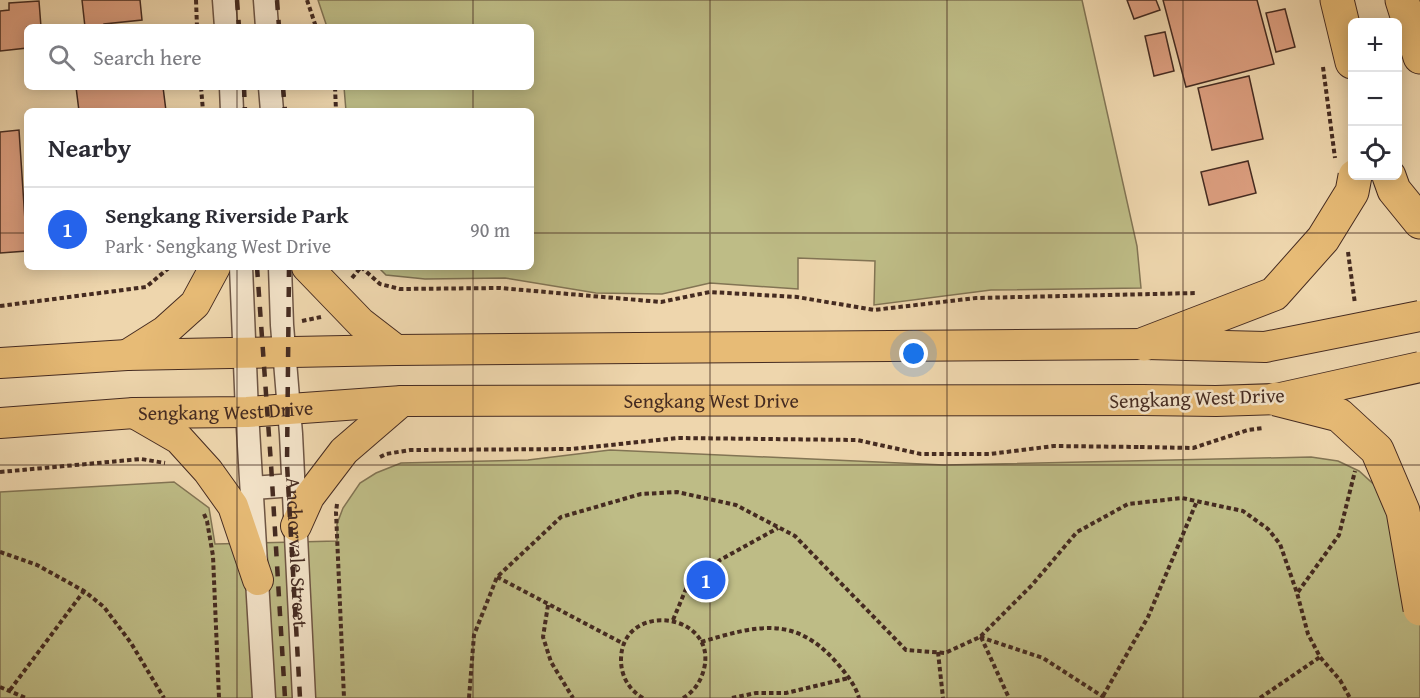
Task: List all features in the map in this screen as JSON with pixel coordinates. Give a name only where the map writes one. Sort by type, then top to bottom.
[{"type":"highway","points":[[1337,0],[1348,43]]},
{"type":"highway","points":[[1402,0],[1420,57]]},
{"type":"highway","points":[[1144,344],[1274,294],[1323,239],[1352,192],[1354,180]]},
{"type":"highway","points":[[1390,180],[1394,190],[1420,222]]},
{"type":"highway","points":[[1271,413],[1339,415],[1377,450],[1403,511],[1420,609]]},
{"type":"main road","points":[[127,355],[165,331],[195,304],[213,270]]},
{"type":"main road","points":[[310,270],[360,323],[396,350]]},
{"type":"main road","points":[[0,363],[127,355],[396,350],[1144,344],[1265,347],[1420,316]]},
{"type":"main road","name":"Sengkang West Drive","points":[[0,423],[134,413],[246,412],[402,401],[1142,400],[1216,402],[1271,413],[1420,367]]},
{"type":"main road","points":[[296,526],[309,497],[344,451],[402,401]]},
{"type":"main road","points":[[134,413],[179,439],[233,506],[258,580]]},
{"type":"street","points":[[224,0],[226,24]]},
{"type":"street","points":[[265,0],[267,24]]},
{"type":"street","points":[[231,90],[232,108]]},
{"type":"street","points":[[270,90],[272,108]]},
{"type":"street","name":"Anchorvale Street","points":[[241,270],[246,412],[264,698]]},
{"type":"street","name":"Anchorvale Street","points":[[280,270],[294,485],[304,698]]},
{"type":"street","points":[[252,488],[294,485]]},
{"type":"path","points":[[196,0],[198,24]]},
{"type":"path","points":[[307,0],[315,24]]},
{"type":"path","points":[[201,90],[203,108]]},
{"type":"path","points":[[335,90],[336,108]]},
{"type":"path","points":[[0,306],[146,288],[167,270]]},
{"type":"path","points":[[364,270],[380,284],[400,289],[500,288],[661,302],[710,292],[797,297],[874,310],[976,298],[1149,296]]},
{"type":"path","points":[[376,459],[386,454],[410,450],[572,449],[677,438],[857,440],[921,454],[990,454],[1054,446],[1193,448],[1248,430],[1271,413]]},
{"type":"path","points":[[0,472],[141,459],[167,464]]},
{"type":"path","points":[[469,698],[474,635],[497,577],[561,517],[641,494],[676,492],[736,505],[795,536],[906,650],[945,653],[981,637],[1032,585],[1077,532],[1128,504],[1182,498],[1243,511],[1268,529],[1280,544],[1298,592],[1308,634],[1320,657],[1340,680],[1350,698]]},
{"type":"path","points":[[981,637],[1043,658],[1104,697],[1148,617],[1197,501]]},
{"type":"path","points":[[337,503],[344,698]]},
{"type":"path","points":[[673,620],[686,589],[720,560],[779,528]]},
{"type":"path","points":[[0,552],[37,565],[84,591],[104,607],[131,643],[164,698]]},
{"type":"path","points":[[497,577],[624,644]]},
{"type":"path","points":[[10,690],[84,591]]},
{"type":"path","points":[[548,604],[543,637],[551,663],[573,698]]},
{"type":"path","points":[[643,698],[625,679],[621,668],[621,656],[624,644],[639,626],[661,619],[673,620],[689,628],[701,642],[705,666],[696,688],[682,698]]},
{"type":"path","points":[[701,642],[745,629],[772,627],[787,629],[802,636],[828,654],[850,678],[859,698]]},
{"type":"path","points":[[981,637],[1009,698]]},
{"type":"path","points":[[938,652],[942,698]]},
{"type":"path","points":[[1260,698],[1320,657]]},
{"type":"path","points":[[732,698],[756,693],[786,693],[850,678]]},
{"type":"path","points":[[0,687],[26,698]]},
{"type":"shaded area","points":[[318,0],[1082,0],[1137,246],[1141,288],[991,290],[874,305],[875,261],[798,258],[798,289],[710,283],[662,294],[596,293],[505,278],[425,279],[386,275],[381,270],[534,270],[534,108],[346,108],[344,90],[534,90],[534,24],[326,24]]},
{"type":"shaded area","points":[[610,450],[944,465],[1311,457],[1338,461],[1359,471],[1380,490],[1420,616],[1420,698],[0,698],[0,492],[174,482],[209,508],[215,544],[337,541],[337,524],[343,508],[360,483],[376,473],[401,463],[528,460]]},
{"type":"building","points":[[82,0],[140,0],[142,20],[85,24]]},
{"type":"building","points":[[1127,0],[1156,0],[1160,10],[1134,19]]},
{"type":"building","points":[[1163,0],[1257,0],[1274,64],[1186,87]]},
{"type":"building","points":[[39,1],[41,24],[24,24],[24,48],[0,51],[0,11],[9,10],[9,3]]},
{"type":"building","points":[[1285,9],[1295,47],[1276,52],[1266,13]]},
{"type":"building","points":[[1165,32],[1174,71],[1154,76],[1145,36]]},
{"type":"building","points":[[1249,76],[1263,139],[1212,150],[1198,88]]},
{"type":"building","points":[[76,90],[163,90],[166,108],[79,108]]},
{"type":"building","points":[[19,130],[24,206],[24,251],[0,253],[0,132]]},
{"type":"building","points":[[1248,161],[1256,193],[1209,205],[1201,172]]},
{"type":"railway","points":[[237,0],[239,24]]},
{"type":"railway","points":[[277,0],[279,24]]},
{"type":"railway","points":[[244,90],[245,108]]},
{"type":"railway","points":[[283,90],[285,108]]},
{"type":"railway","points":[[257,270],[285,698]]},
{"type":"railway","points":[[289,270],[287,464],[300,698]]},
{"type":"place","name":"Sengkang Riverside Park","points":[[706,580]]}]
